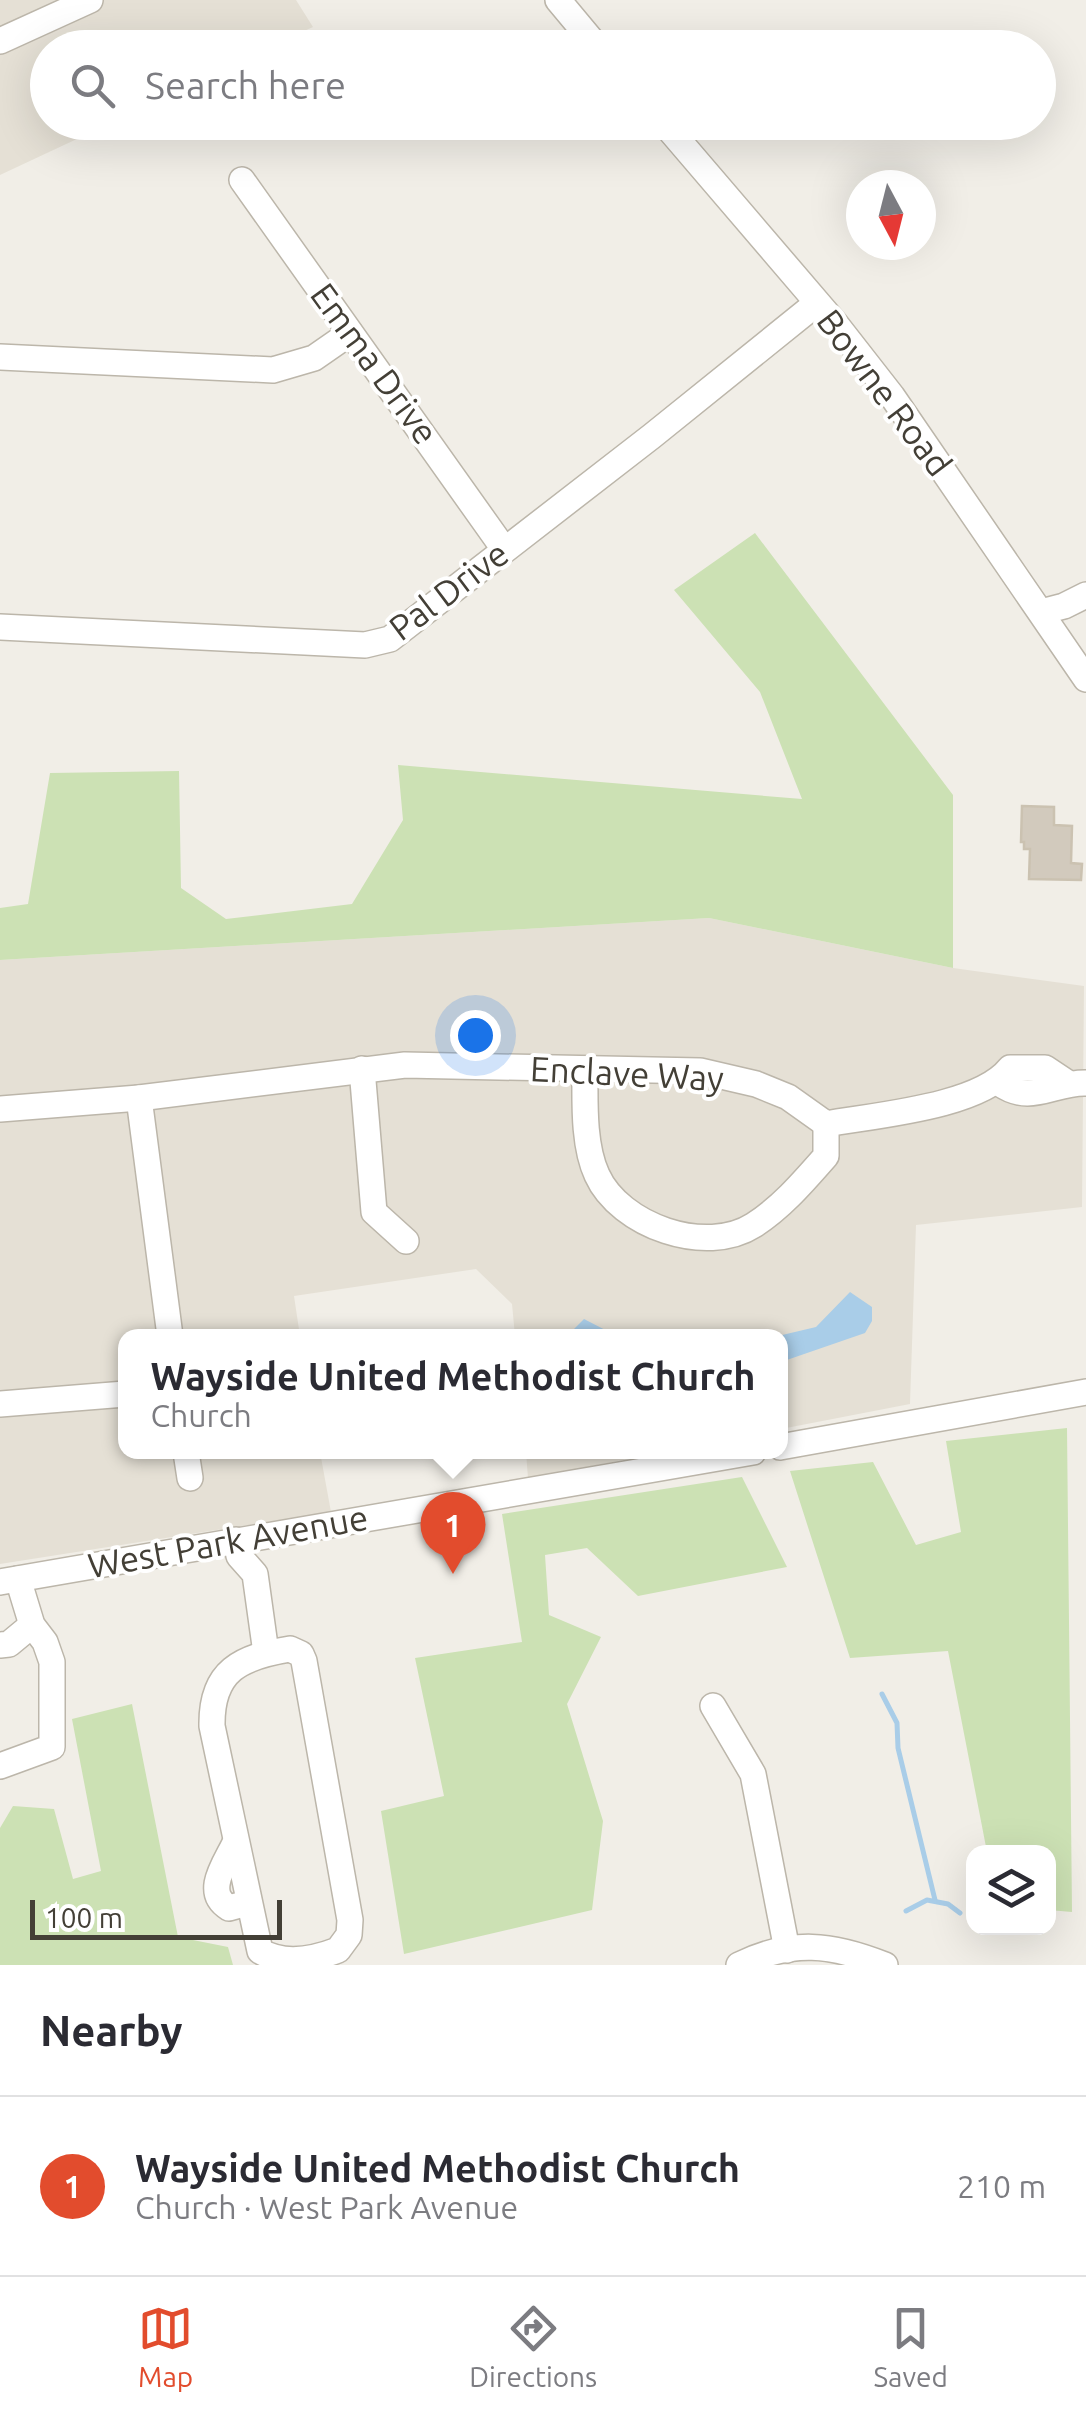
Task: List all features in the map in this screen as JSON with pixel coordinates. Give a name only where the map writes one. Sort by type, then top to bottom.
[{"type":"street","points":[[0,41],[90,0]]},
{"type":"street","points":[[558,0],[583,30]]},
{"type":"street","name":"Bowne Road","points":[[678,140],[892,396],[1086,679]]},
{"type":"street","name":"Emma Drive","points":[[242,180],[504,549]]},
{"type":"street","name":"Pal Drive","points":[[0,627],[379,643],[401,632],[817,303]]},
{"type":"street","points":[[0,356],[274,370],[301,364],[350,334]]},
{"type":"street","points":[[1041,612],[1086,595]]},
{"type":"street","name":"Enclave Way","points":[[0,1110],[139,1098],[405,1065],[700,1070],[756,1084],[788,1098],[826,1124]]},
{"type":"street","points":[[585,1069],[585,1118],[597,1175],[627,1214],[675,1234],[716,1238],[752,1227],[796,1190],[826,1156],[826,1124],[965,1098],[998,1082],[1010,1068],[1045,1068],[1076,1083]]},
{"type":"street","points":[[362,1070],[374,1212],[406,1240]]},
{"type":"street","points":[[139,1098],[169,1329]]},
{"type":"street","points":[[788,1445],[1086,1392]]},
{"type":"street","points":[[0,1404],[118,1395]]},
{"type":"street","points":[[187,1459],[190,1478]]},
{"type":"street","name":"West Park Avenue","points":[[9,1581],[712,1459]]},
{"type":"street","points":[[236,1540],[239,1556],[255,1574],[266,1653]]},
{"type":"street","points":[[0,1766],[52,1747],[52,1662],[45,1642],[9,1581]]},
{"type":"street","points":[[0,1645],[9,1644],[32,1625]]},
{"type":"street","points":[[295,1650],[304,1660],[350,1920],[349,1935],[338,1950],[280,1963],[260,1951],[212,1726],[211,1703],[220,1684],[236,1665],[266,1653],[295,1650]]},
{"type":"street","points":[[713,1706],[753,1774],[787,1950]]},
{"type":"street","points":[[739,1965],[763,1953],[838,1948],[885,1965]]},
{"type":"shaded area","points":[[0,0],[296,0],[313,27],[30,30],[30,140],[75,140],[0,175]]},
{"type":"shaded area","points":[[709,918],[953,968],[1084,986],[1082,1207],[916,1225],[910,1404],[788,1428],[788,1329],[514,1329],[512,1304],[476,1269],[294,1296],[299,1329],[118,1329],[118,1459],[321,1459],[331,1512],[0,1564],[0,960]]},
{"type":"shaded area","points":[[527,1459],[628,1459],[528,1478]]},
{"type":"green space","points":[[755,533],[953,795],[953,968],[709,918],[0,960],[0,908],[28,904],[50,773],[179,771],[181,888],[226,919],[352,904],[403,820],[398,765],[802,799],[760,692],[674,590]]},
{"type":"green space","points":[[1067,1428],[1072,1912],[1056,1911],[1056,1845],[986,1845],[948,1651],[850,1658],[790,1471],[873,1462],[916,1545],[961,1532],[946,1441]]},
{"type":"green space","points":[[742,1477],[787,1567],[638,1596],[587,1548],[545,1555],[549,1615],[601,1637],[567,1704],[603,1821],[592,1910],[404,1954],[381,1811],[444,1796],[415,1658],[522,1642],[502,1514]]},
{"type":"green space","points":[[132,1704],[178,1937],[228,1947],[233,1965],[0,1965],[0,1828],[13,1806],[54,1809],[73,1879],[101,1871],[72,1719]]},
{"type":"water","points":[[850,1292],[872,1307],[872,1321],[865,1333],[788,1360],[788,1334],[816,1327]]},
{"type":"water","points":[[584,1319],[603,1329],[574,1329]]},
{"type":"building","points":[[1022,806],[1054,807],[1054,825],[1072,826],[1071,863],[1082,864],[1081,880],[1029,879],[1030,849],[1024,849],[1021,842]]},
{"type":"waterway","points":[[882,1694],[897,1723],[898,1748],[935,1900]]},
{"type":"waterway","points":[[906,1911],[927,1900],[948,1904],[960,1913]]},
{"type":"place","name":"Wayside United Methodist Church","points":[[453,1574]]}]
